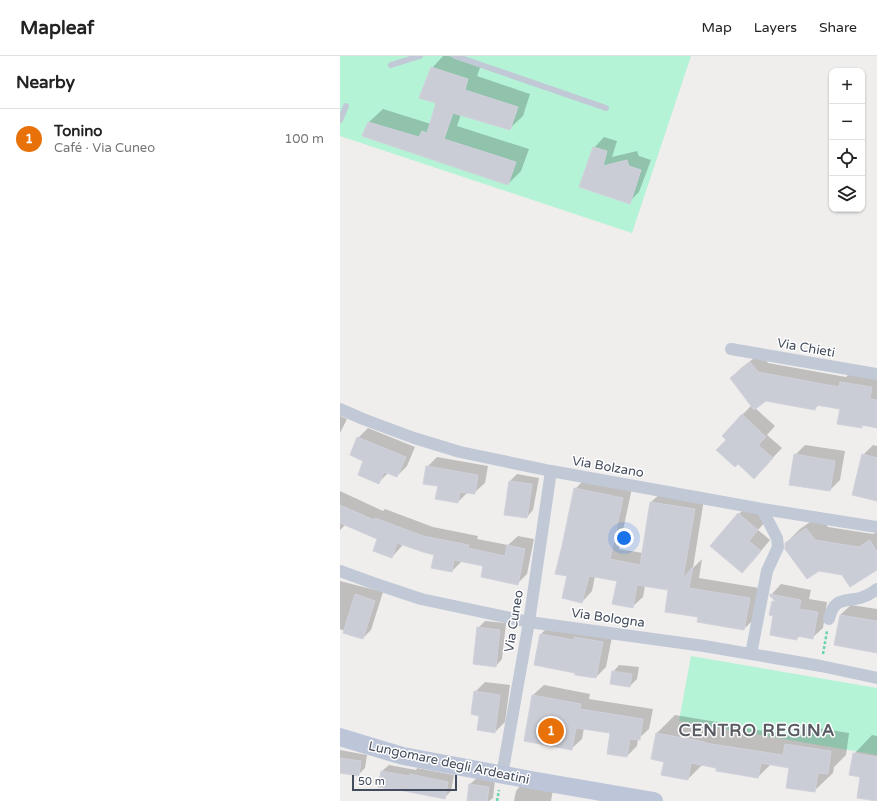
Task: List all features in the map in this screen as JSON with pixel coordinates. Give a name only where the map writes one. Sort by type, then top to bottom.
[{"type":"main road","name":"Lungomare degli Ardeatini","points":[[340,737],[391,753],[502,775],[654,801]]},
{"type":"street","name":"Via Chieti","points":[[731,349],[877,374]]},
{"type":"street","name":"Via Bolzano","points":[[340,409],[387,429],[460,452],[551,471],[762,509],[877,527]]},
{"type":"street","name":"Via Cuneo","points":[[502,775],[529,622],[551,471]]},
{"type":"street","points":[[751,654],[767,571],[778,547],[777,538],[762,509]]},
{"type":"street","name":"Via Bologna","points":[[340,571],[373,584],[421,599],[529,622],[704,646],[821,666],[877,678]]},
{"type":"street","points":[[829,619],[832,610],[840,602],[866,596],[877,589]]},
{"type":"lane","points":[[391,65],[420,56]]},
{"type":"lane","points":[[455,56],[606,108]]},
{"type":"lane","points":[[340,120],[346,106]]},
{"type":"path","points":[[821,666],[829,619]]},
{"type":"green space","points":[[340,56],[691,56],[632,233],[340,136]]},
{"type":"green space","points":[[691,656],[877,688],[877,755],[679,721]]},
{"type":"building","points":[[431,67],[468,79],[465,90],[518,107],[510,130],[453,113],[444,139],[516,162],[508,185],[362,136],[368,122],[419,137],[422,131],[427,133],[436,103],[419,98]]},
{"type":"building","points":[[593,147],[607,151],[603,166],[627,160],[629,166],[641,170],[630,204],[579,187]]},
{"type":"building","points":[[750,362],[758,372],[839,387],[840,382],[872,387],[870,399],[877,400],[877,428],[862,425],[862,428],[837,424],[840,409],[816,405],[815,410],[766,401],[754,410],[730,378]]},
{"type":"building","points":[[742,414],[766,437],[758,445],[773,458],[754,479],[738,464],[735,467],[716,450],[726,440],[722,436]]},
{"type":"building","points":[[357,437],[406,457],[397,477],[384,472],[379,484],[358,475],[363,461],[350,455]]},
{"type":"building","points":[[794,454],[835,461],[830,491],[789,485]]},
{"type":"building","points":[[862,454],[877,458],[877,501],[852,495]]},
{"type":"building","points":[[426,466],[478,475],[475,494],[460,492],[458,503],[435,499],[438,486],[423,484]]},
{"type":"building","points":[[509,481],[532,484],[527,518],[504,515]]},
{"type":"building","points":[[574,488],[623,498],[610,559],[640,565],[650,502],[695,509],[683,578],[693,567],[689,588],[750,598],[744,630],[697,622],[698,617],[665,612],[668,590],[637,585],[633,608],[612,604],[617,581],[589,576],[582,603],[562,598],[567,576],[555,574]]},
{"type":"building","points":[[340,505],[374,520],[375,518],[423,536],[469,545],[468,548],[505,556],[507,545],[525,549],[518,585],[481,577],[483,566],[454,560],[452,572],[431,568],[434,555],[397,543],[392,558],[373,551],[377,539],[340,523]]},
{"type":"building","points":[[738,513],[758,530],[749,541],[761,551],[742,573],[710,546]]},
{"type":"building","points":[[806,528],[815,540],[859,547],[870,540],[877,552],[877,570],[850,587],[842,575],[819,571],[807,579],[785,549],[785,543]]},
{"type":"building","points":[[355,594],[375,601],[363,639],[343,633]]},
{"type":"building","points":[[770,594],[801,600],[799,609],[818,612],[813,639],[797,636],[797,640],[770,635],[773,616],[769,615],[772,601],[776,602]]},
{"type":"building","points":[[840,615],[877,621],[877,653],[834,645]]},
{"type":"building","points":[[477,627],[500,630],[496,667],[473,664]]},
{"type":"building","points":[[540,634],[574,640],[574,637],[603,642],[596,678],[575,675],[575,673],[534,665]]},
{"type":"building","points":[[612,671],[632,674],[630,687],[610,684]]},
{"type":"building","points":[[474,691],[500,695],[495,733],[477,730],[479,716],[471,714]]},
{"type":"building","points":[[532,695],[581,704],[580,709],[643,719],[640,740],[630,739],[627,757],[607,754],[610,733],[576,728],[572,750],[524,741]]},
{"type":"building","points":[[656,733],[705,743],[783,755],[785,744],[831,751],[828,774],[818,773],[815,792],[786,788],[789,768],[761,763],[758,778],[716,771],[716,768],[691,763],[688,780],[661,775],[664,762],[651,759]]},
{"type":"building","points":[[853,753],[877,757],[877,801],[857,798],[860,777],[849,775]]},
{"type":"building","points":[[340,758],[361,761],[359,776],[340,773]]},
{"type":"building","points":[[381,771],[409,776],[410,774],[448,782],[445,799],[378,787]]},
{"type":"building","points":[[469,784],[489,787],[487,801],[467,801]]},
{"type":"place","name":"Tonino","points":[[551,731]]},
{"type":"district","name":"CENTRO REGINA","points":[[757,730]]}]
